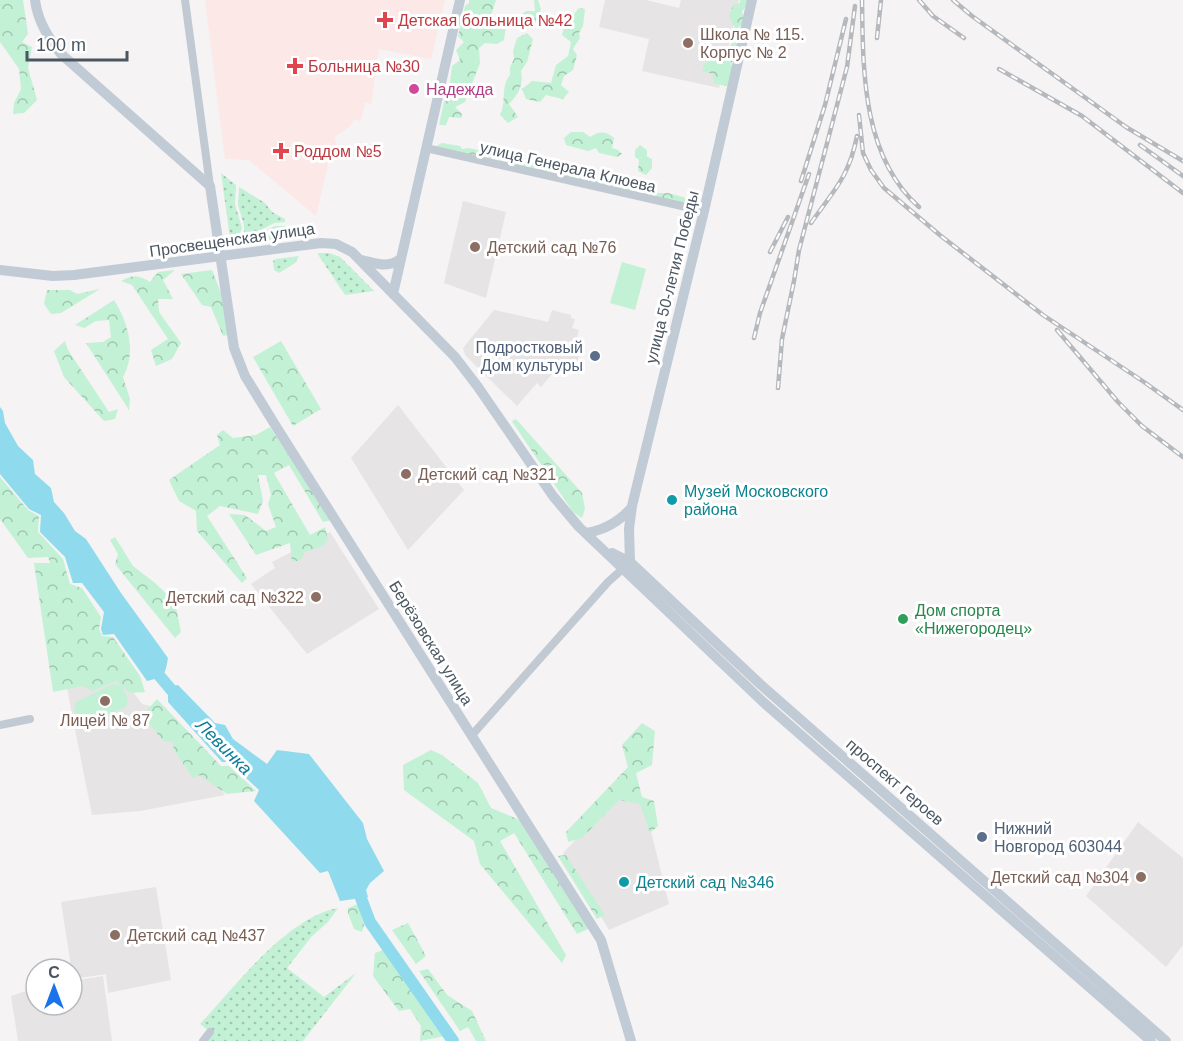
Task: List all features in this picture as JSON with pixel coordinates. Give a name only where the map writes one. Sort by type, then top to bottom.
[{"type":"main road","points":[[35,0],[37,13],[46,34],[61,54],[210,186]]},
{"type":"main road","points":[[393,294],[460,0]]},
{"type":"main road","name":"улица 50-летия Победы","points":[[627,566],[632,506],[704,211],[752,0]]},
{"type":"main road","name":"Берёзовская улица","points":[[210,186],[231,338],[245,376],[601,939],[631,1041]]},
{"type":"main road","name":"Просвещенская улица","points":[[0,270],[53,276],[74,275],[321,243],[341,246],[362,260],[435,335],[467,372],[565,513],[586,533]]},
{"type":"main road","points":[[362,260],[387,265],[394,264],[400,259]]},
{"type":"main road","points":[[586,533],[598,531],[612,524],[623,517],[632,506]]},
{"type":"main road","name":"проспект Героев","points":[[586,533],[603,549],[627,566],[1166,1041]]},
{"type":"main road","name":"проспект Героев","points":[[627,566],[762,701],[1151,1041]]},
{"type":"street","points":[[185,0],[210,186]]},
{"type":"street","name":"улица Генерала Клюева","points":[[426,148],[704,211]]},
{"type":"street","points":[[472,735],[608,582],[627,566]]},
{"type":"street","points":[[0,725],[30,719]]},
{"type":"street","points":[[203,1041],[210,1032]]},
{"type":"shaded area","points":[[205,0],[445,0],[431,59],[379,49],[371,104],[365,102],[361,121],[354,119],[350,126],[334,138],[338,147],[337,155],[330,156],[316,216],[249,160],[225,159]]},
{"type":"shaded area","name":"Школа № 115. Корпус № 2","points":[[605,0],[646,0],[679,8],[681,0],[739,0],[719,88],[642,71],[649,39],[599,27]]},
{"type":"shaded area","name":"Детский сад №76","points":[[463,201],[506,212],[486,298],[444,283]]},
{"type":"shaded area","points":[[494,310],[548,322],[552,310],[571,315],[571,318],[575,319],[572,328],[579,330],[574,347],[581,349],[575,371],[563,365],[557,368],[541,387],[537,383],[517,406],[465,355],[463,348]]},
{"type":"shaded area","name":"Детский сад №321","points":[[398,405],[464,490],[408,550],[351,458]]},
{"type":"shaded area","name":"Детский сад №322","points":[[330,532],[379,609],[307,654],[251,584],[275,568],[272,562]]},
{"type":"shaded area","name":"Лицей № 87","points":[[52,584],[142,704],[154,707],[225,795],[140,811],[92,815],[69,699]]},
{"type":"shaded area","points":[[618,796],[643,799],[669,904],[609,930],[563,853]]},
{"type":"shaded area","name":"Детский сад №304","points":[[1138,822],[1183,858],[1183,945],[1166,967],[1086,896]]},
{"type":"shaded area","name":"Детский сад №437","points":[[156,887],[171,980],[108,993],[106,974],[84,977],[84,957],[70,957],[61,902]]},
{"type":"shaded area","points":[[103,976],[112,1041],[18,1041],[11,996],[24,992],[24,1017],[84,1017],[84,979]]},
{"type":"green space","points":[[0,0],[23,0],[28,34],[22,42],[32,47],[28,68],[37,100],[24,113],[13,114],[14,103],[21,89],[19,69],[0,42]]},
{"type":"green space","points":[[469,0],[496,0],[490,19],[504,22],[506,27],[504,40],[497,44],[485,43],[479,48],[480,63],[465,102],[455,107],[462,114],[461,118],[449,117],[446,125],[439,125],[445,97],[452,92],[450,83],[452,66],[460,60],[456,50],[464,42],[458,36],[465,6]]},
{"type":"green space","points":[[534,0],[538,0],[541,9],[536,21],[524,24],[519,16],[526,11],[535,11]]},
{"type":"green space","points":[[740,0],[750,0],[742,12],[745,21],[738,28],[740,42],[736,56],[731,63],[733,69],[731,83],[725,86],[714,83],[713,74],[702,71],[705,63],[712,59],[714,51],[731,45],[735,29],[729,16],[733,5],[740,3]]},
{"type":"green space","points":[[579,8],[585,9],[583,26],[579,33],[580,38],[573,49],[577,55],[573,70],[564,76],[561,85],[569,92],[563,99],[546,95],[540,102],[526,99],[522,89],[532,81],[551,83],[556,65],[568,56],[571,42],[562,35],[565,24],[573,22],[574,14]]},
{"type":"green space","points":[[527,33],[533,39],[527,62],[521,71],[520,89],[509,104],[518,117],[508,123],[500,115],[505,84],[510,75],[517,38]]},
{"type":"green space","points":[[571,132],[583,132],[590,137],[600,133],[608,134],[614,138],[612,148],[622,154],[617,157],[599,153],[596,148],[588,151],[566,145],[564,138]]},
{"type":"green space","points":[[442,143],[460,146],[462,149],[469,148],[491,153],[492,158],[488,161],[466,157],[462,152],[456,155],[439,152],[436,146]]},
{"type":"green space","points":[[640,145],[647,150],[647,157],[652,159],[652,168],[646,175],[638,171],[639,160],[635,157],[635,150]]},
{"type":"green space","points":[[504,155],[549,166],[550,174],[501,165],[499,159]]},
{"type":"green space","points":[[566,169],[586,177],[602,177],[615,184],[633,186],[635,191],[630,193],[591,184],[585,180],[579,181],[563,177],[561,172]]},
{"type":"green space","points":[[221,173],[236,185],[235,204],[242,228],[236,243],[230,238]]},
{"type":"green space","points":[[239,187],[265,203],[272,212],[285,219],[285,222],[274,223],[250,236],[244,235],[244,225],[238,205]]},
{"type":"green space","points":[[651,190],[694,200],[696,207],[645,197],[645,192]]},
{"type":"green space","points":[[275,226],[286,226],[292,230],[290,237],[240,244],[242,239]]},
{"type":"green space","points":[[317,253],[329,253],[340,257],[374,291],[345,295]]},
{"type":"green space","points":[[299,256],[295,263],[279,273],[274,270],[273,261],[276,259]]},
{"type":"green space","points":[[622,262],[646,269],[635,310],[610,303]]},
{"type":"green space","points":[[175,270],[163,280],[173,299],[158,299],[159,312],[181,343],[172,359],[156,366],[151,350],[168,339],[132,285],[121,281],[136,276],[150,282],[158,272]]},
{"type":"green space","points":[[212,270],[221,293],[228,335],[223,336],[211,307],[202,305],[181,274]]},
{"type":"green space","points":[[100,289],[61,313],[51,314],[44,304],[47,290],[70,290],[77,294]]},
{"type":"green space","points":[[114,300],[127,327],[129,337],[129,358],[123,377],[130,399],[129,410],[86,343],[103,342],[111,337],[109,320],[96,321],[84,328],[75,325]]},
{"type":"green space","points":[[65,341],[68,350],[109,412],[118,409],[115,419],[104,421],[64,377],[54,351]]},
{"type":"green space","points":[[281,341],[321,409],[293,426],[253,357]]},
{"type":"green space","points":[[516,419],[582,493],[585,509],[582,518],[573,512],[513,423],[512,421]]},
{"type":"green space","points":[[270,427],[332,520],[323,522],[289,465],[274,473],[310,535],[325,527],[328,539],[323,546],[305,552],[301,560],[292,562],[290,543],[256,555],[229,514],[245,515],[266,531],[276,527],[268,504],[271,495],[266,475],[258,475],[263,501],[258,514],[220,506],[207,516],[247,578],[242,583],[197,531],[196,511],[179,501],[169,480],[220,445],[217,435],[223,430],[233,438],[256,435]]},
{"type":"green space","points":[[0,477],[28,510],[39,516],[38,532],[63,559],[70,584],[82,588],[101,617],[99,629],[102,636],[113,637],[140,676],[145,692],[130,693],[116,681],[92,691],[83,686],[53,692],[34,563],[50,563],[48,557],[28,558],[0,519]]},
{"type":"green space","points":[[115,537],[133,566],[175,602],[181,632],[175,638],[115,564],[118,554],[110,540]]},
{"type":"green space","points":[[113,684],[122,686],[128,699],[126,707],[89,725],[82,724],[74,710],[76,702]]},
{"type":"green space","points":[[157,699],[221,766],[229,766],[256,791],[227,794],[199,775],[193,778],[174,750],[173,742],[163,741],[146,719],[147,710]]},
{"type":"green space","points":[[642,723],[655,731],[652,765],[636,773],[642,797],[654,801],[658,826],[650,833],[640,804],[619,800],[582,838],[568,842],[566,832],[628,767],[622,745]]},
{"type":"green space","points":[[431,750],[442,755],[478,783],[491,808],[520,820],[590,928],[577,934],[514,833],[500,841],[566,955],[562,963],[480,864],[474,841],[404,790],[403,765]]},
{"type":"green space","points":[[566,855],[605,915],[597,919],[558,856]]},
{"type":"green space","points":[[358,904],[364,925],[362,932],[354,929],[348,913],[348,908]]},
{"type":"green space","points":[[338,908],[287,968],[324,997],[356,973],[303,1041],[203,1041],[210,1032],[200,1024],[263,955],[300,925],[319,914]]},
{"type":"green space","points":[[408,923],[426,956],[416,964],[392,930]]},
{"type":"green space","points":[[383,950],[445,1036],[420,1041],[421,1026],[410,1009],[399,1011],[373,976],[375,953]]},
{"type":"green space","points":[[428,969],[447,995],[472,1011],[486,1041],[476,1041],[468,1027],[460,1031],[419,971]]},
{"type":"water","points":[[0,407],[5,423],[18,446],[33,460],[35,474],[51,488],[54,502],[75,531],[86,539],[121,593],[168,658],[165,672],[161,676],[147,681],[114,634],[103,635],[101,629],[104,612],[82,583],[73,583],[65,557],[40,532],[41,515],[29,509],[0,474]]},
{"type":"water","points":[[178,685],[215,723],[225,725],[233,739],[267,764],[277,750],[309,754],[363,823],[367,839],[384,871],[370,883],[366,890],[368,897],[340,901],[328,871],[320,873],[254,801],[259,790],[229,762],[222,762],[168,702],[168,687]]},
{"type":"waterway","name":"Левинка","points":[[152,667],[179,699]]},
{"type":"waterway","name":"Левинка","points":[[356,885],[370,922],[453,1041]]},
{"type":"railway","points":[[862,0],[865,83],[876,138],[886,163],[900,186],[919,207]]},
{"type":"railway","points":[[877,38],[881,0]]},
{"type":"railway","points":[[919,0],[933,16],[964,38]]},
{"type":"railway","points":[[953,0],[1126,127],[1183,161]]},
{"type":"railway","points":[[778,388],[782,339],[799,250],[847,67],[855,6]]},
{"type":"railway","points":[[801,181],[825,105],[846,19]]},
{"type":"railway","points":[[999,69],[1082,116],[1183,193]]},
{"type":"railway","points":[[859,115],[863,153],[871,170],[884,188],[941,236],[1043,315],[1183,410]]},
{"type":"railway","points":[[811,223],[845,173],[857,136]]},
{"type":"railway","points":[[1140,145],[1183,176]]},
{"type":"railway","points":[[754,338],[760,313],[809,174]]},
{"type":"railway","points":[[770,252],[788,217]]},
{"type":"railway","points":[[1057,330],[1118,402],[1142,426],[1183,457]]},
{"type":"place","name":"Детская больница №42","points":[[385,20]]},
{"type":"place","name":"Школа № 115. Корпус № 2","points":[[688,43]]},
{"type":"place","name":"Больница №30","points":[[295,66]]},
{"type":"place","name":"Надежда","points":[[414,89]]},
{"type":"place","name":"Роддом №5","points":[[281,151]]},
{"type":"place","name":"Детский сад №76","points":[[475,247]]},
{"type":"place","name":"Подростковый Дом культуры","points":[[595,356]]},
{"type":"place","name":"Детский сад №321","points":[[406,474]]},
{"type":"place","name":"Музей Московского района","points":[[672,500]]},
{"type":"place","name":"Детский сад №322","points":[[316,597]]},
{"type":"place","name":"Дом спорта «Нижегородец»","points":[[903,619]]},
{"type":"place","name":"Лицей № 87","points":[[105,701]]},
{"type":"place","name":"Нижний Новгород 603044","points":[[982,837]]},
{"type":"place","name":"Детский сад №304","points":[[1141,877]]},
{"type":"place","name":"Детский сад №346","points":[[624,882]]},
{"type":"place","name":"Детский сад №437","points":[[115,935]]}]
